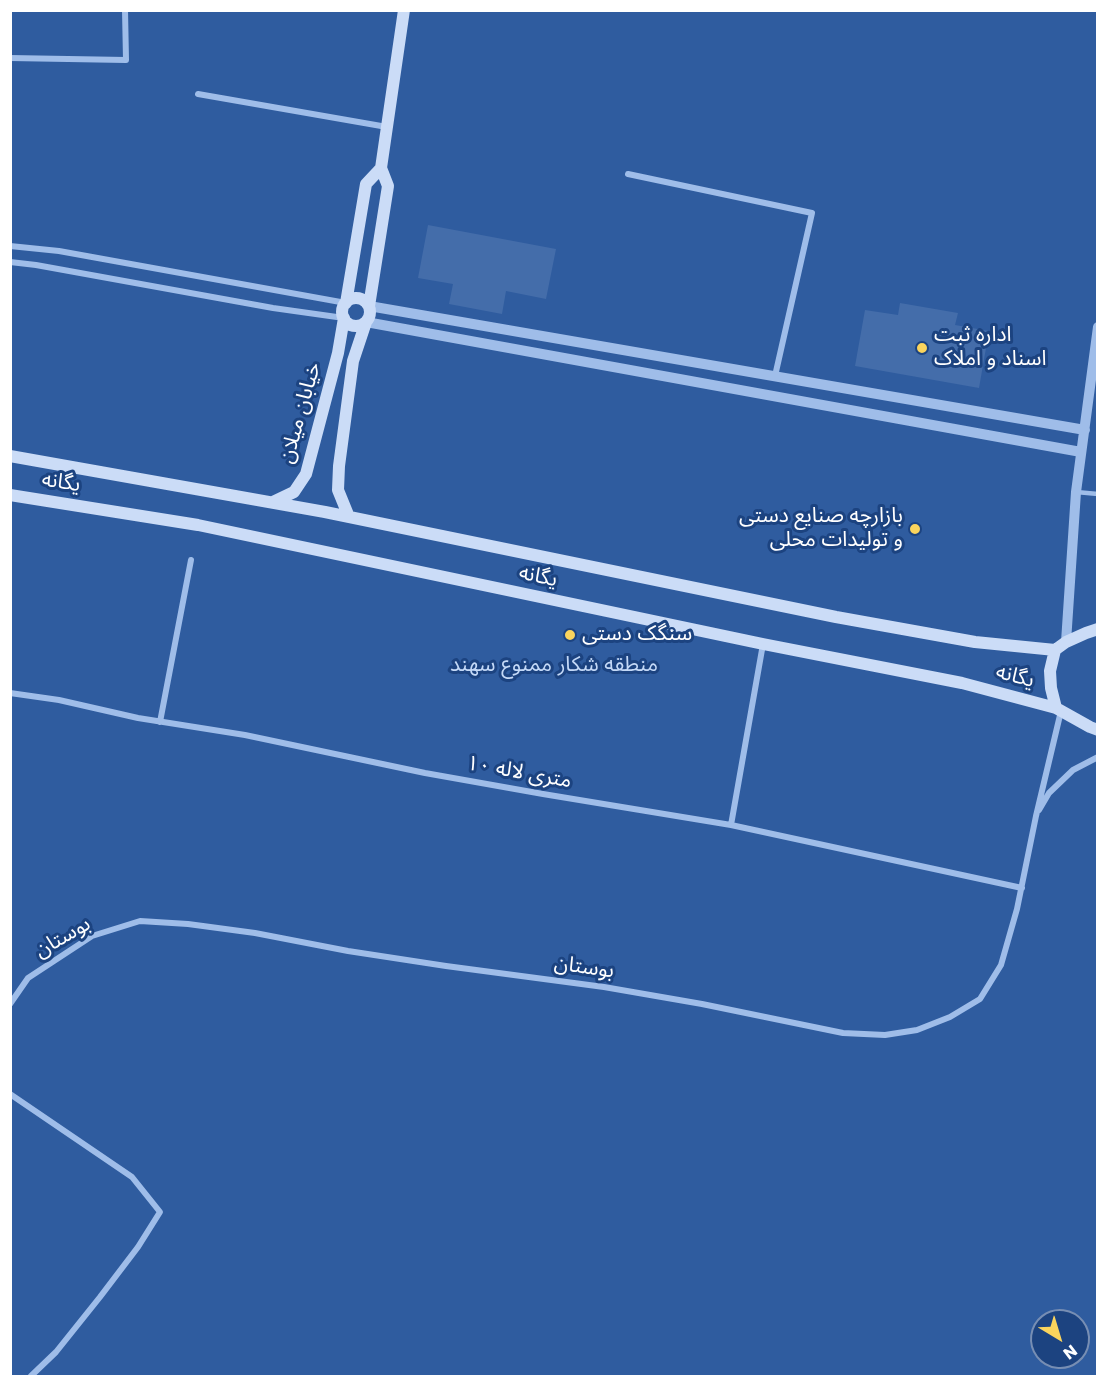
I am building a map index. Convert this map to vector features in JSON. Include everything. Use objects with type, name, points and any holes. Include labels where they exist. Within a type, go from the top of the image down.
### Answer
[{"type":"main road","points":[[381,168],[366,184],[346,303],[343,309],[346,322],[355,326],[366,322],[370,315],[369,306],[388,186],[381,168],[404,10]]},
{"type":"main road","points":[[346,303],[351,299],[360,298],[369,306]]},
{"type":"main road","name":"خیابان میلان","points":[[272,502],[294,492],[306,474],[338,353],[344,318]]},
{"type":"main road","name":"خیابان میلان","points":[[349,517],[338,490],[339,466],[353,361],[366,322]]},
{"type":"main road","name":"یگانه","points":[[10,456],[349,517],[836,617],[975,642],[1055,650]]},
{"type":"main road","name":"یگانه","points":[[10,495],[198,525],[763,644],[962,683],[1059,710],[1098,730]]},
{"type":"main road","points":[[1059,710],[1051,688],[1050,671],[1055,650],[1066,642],[1098,629]]},
{"type":"street","points":[[10,58],[126,60],[125,10]]},
{"type":"street","points":[[198,94],[387,127]]},
{"type":"street","points":[[628,174],[812,213],[775,376]]},
{"type":"street","points":[[10,246],[59,251],[346,303]]},
{"type":"street","points":[[10,262],[273,308],[344,318]]},
{"type":"street","points":[[369,306],[1085,429]]},
{"type":"street","points":[[366,322],[1081,452]]},
{"type":"street","points":[[1066,642],[1076,492],[1098,327]]},
{"type":"street","points":[[160,722],[191,560]]},
{"type":"street","points":[[731,825],[763,644]]},
{"type":"street","name":"۱۰ متری لاله","points":[[10,693],[59,700],[160,722],[245,735],[425,773],[731,825],[1022,888]]},
{"type":"street","name":"بوستان","points":[[10,1004],[28,978],[92,936],[141,921],[188,924],[255,933],[359,952],[615,989],[713,1006],[843,1033],[885,1035],[917,1030],[950,1017],[980,999],[1001,965],[1022,888],[1059,710]]},
{"type":"street","points":[[1036,816],[1049,793],[1073,770],[1098,757]]},
{"type":"street","points":[[10,1094],[132,1177],[160,1212],[138,1247],[100,1298],[56,1352],[31,1377]]},
{"type":"lane","points":[[1076,492],[1098,494]]},
{"type":"green space","name":"منطقه شکار ممنوع سهند","points":[[10,11],[1097,11],[1097,1376],[11,1376]]},
{"type":"building","points":[[428,225],[556,249],[546,299],[506,291],[502,314],[449,304],[453,284],[418,278]]},
{"type":"building","name":"اداره ثبت اسناد و املاک","points":[[900,303],[958,313],[955,325],[989,331],[979,388],[855,366],[865,310],[898,315]]},
{"type":"place","name":"اداره ثبت اسناد و املاک","points":[[922,348]]},
{"type":"place","name":"بازارچه صنایع دستی و تولیدات محلی","points":[[915,529]]},
{"type":"place","name":"سنگک دستی","points":[[570,635]]}]
